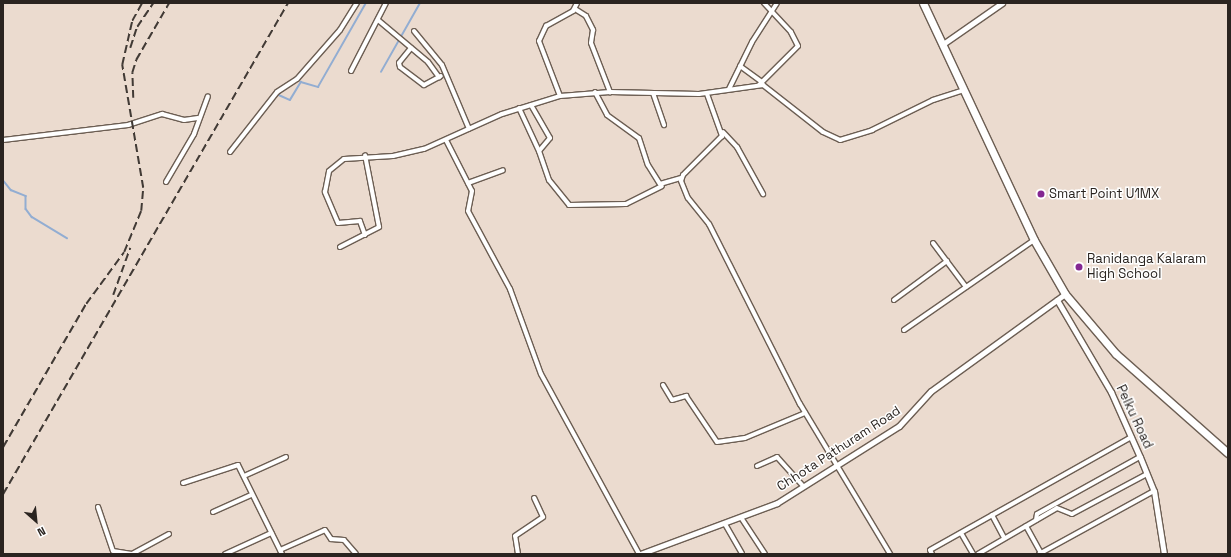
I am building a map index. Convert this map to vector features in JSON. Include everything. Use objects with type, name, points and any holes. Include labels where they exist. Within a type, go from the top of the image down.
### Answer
[{"type":"highway","points":[[923,3],[1034,240],[1065,294],[1116,354],[1228,453]]},
{"type":"street","points":[[230,152],[277,92],[297,79],[335,35],[357,3]]},
{"type":"street","points":[[351,71],[386,3]]},
{"type":"street","points":[[560,96],[539,41],[546,26],[575,9],[577,3]]},
{"type":"street","points":[[365,235],[360,221],[339,225],[324,187],[327,175],[338,162],[365,155],[408,154],[446,140],[519,108],[560,96],[595,92],[707,94],[760,83],[798,49],[791,32],[764,3]]},
{"type":"street","points":[[729,89],[740,66],[777,3]]},
{"type":"street","points":[[943,44],[1002,3]]},
{"type":"street","points":[[575,9],[586,16],[593,30],[591,43],[610,92]]},
{"type":"street","points":[[378,20],[412,48],[439,77]]},
{"type":"street","points":[[414,31],[431,50],[444,74],[469,129]]},
{"type":"street","points":[[412,48],[399,63],[400,67],[422,85],[444,74]]},
{"type":"street","points":[[740,66],[823,132],[840,140],[872,130],[933,100],[964,90]]},
{"type":"street","points":[[595,92],[607,115],[639,138],[648,165],[662,186]]},
{"type":"street","points":[[652,93],[664,125]]},
{"type":"street","points":[[707,94],[723,132],[737,146],[763,194]]},
{"type":"street","points":[[166,182],[194,134],[198,118],[208,96]]},
{"type":"street","points":[[531,105],[550,138],[539,151]]},
{"type":"street","points":[[519,108],[539,151],[551,185],[571,206],[626,204],[681,178],[720,140],[723,132]]},
{"type":"street","points":[[3,140],[128,125],[162,114],[184,120],[198,118]]},
{"type":"street","points":[[446,140],[468,183],[472,195],[468,211],[510,289],[536,362],[640,554]]},
{"type":"street","points":[[340,247],[379,227],[365,155]]},
{"type":"street","points":[[468,183],[504,170]]},
{"type":"street","points":[[681,178],[688,198],[709,224],[805,413],[890,554]]},
{"type":"street","points":[[904,330],[1034,240]]},
{"type":"street","points":[[933,243],[966,287]]},
{"type":"street","points":[[894,300],[946,261]]},
{"type":"street","name":"Chhota Pathuram Road","points":[[640,554],[654,551],[767,509],[899,426],[931,391],[1065,294]]},
{"type":"street","name":"Pelku Road","points":[[1057,300],[1111,392],[1140,457],[1154,491],[1164,554]]},
{"type":"street","points":[[663,385],[672,400],[688,398],[717,442],[745,438],[805,413]]},
{"type":"street","points":[[932,554],[930,550],[1131,437]]},
{"type":"street","points":[[244,476],[286,457]]},
{"type":"street","points":[[757,466],[777,457],[803,486]]},
{"type":"street","points":[[1036,520],[1037,514],[1140,457]]},
{"type":"street","points":[[183,483],[235,464],[244,476],[251,494],[281,552],[325,530],[331,539],[344,540],[356,554]]},
{"type":"street","points":[[978,554],[1060,507],[1072,514],[1146,474]]},
{"type":"street","points":[[1026,526],[1040,554],[1154,491]]},
{"type":"street","points":[[214,512],[251,494]]},
{"type":"street","points":[[518,554],[515,536],[543,517],[534,498]]},
{"type":"street","points":[[98,507],[115,554],[132,554],[169,534]]},
{"type":"street","points":[[992,516],[1004,538]]},
{"type":"street","points":[[742,519],[765,554]]},
{"type":"street","points":[[725,524],[742,554]]},
{"type":"street","points":[[224,554],[271,533]]},
{"type":"street","points":[[961,533],[972,554]]},
{"type":"waterway","points":[[279,95],[290,100],[301,82],[318,87],[366,3]]},
{"type":"waterway","points":[[381,72],[420,3]]},
{"type":"waterway","points":[[3,180],[11,190],[26,196],[26,209],[32,217],[67,238]]},
{"type":"railway","points":[[3,447],[86,304],[124,252],[141,211],[143,188],[122,65],[132,21],[142,3]]},
{"type":"railway","points":[[130,48],[137,27],[153,3]]},
{"type":"railway","points":[[133,98],[132,73],[136,60],[169,3]]},
{"type":"railway","points":[[3,494],[288,3]]},
{"type":"railway","points":[[113,295],[130,248]]},
{"type":"place","name":"Smart Point U1MX","points":[[1041,194]]},
{"type":"place","name":"Ranidanga Kalaram High School","points":[[1079,267]]}]
